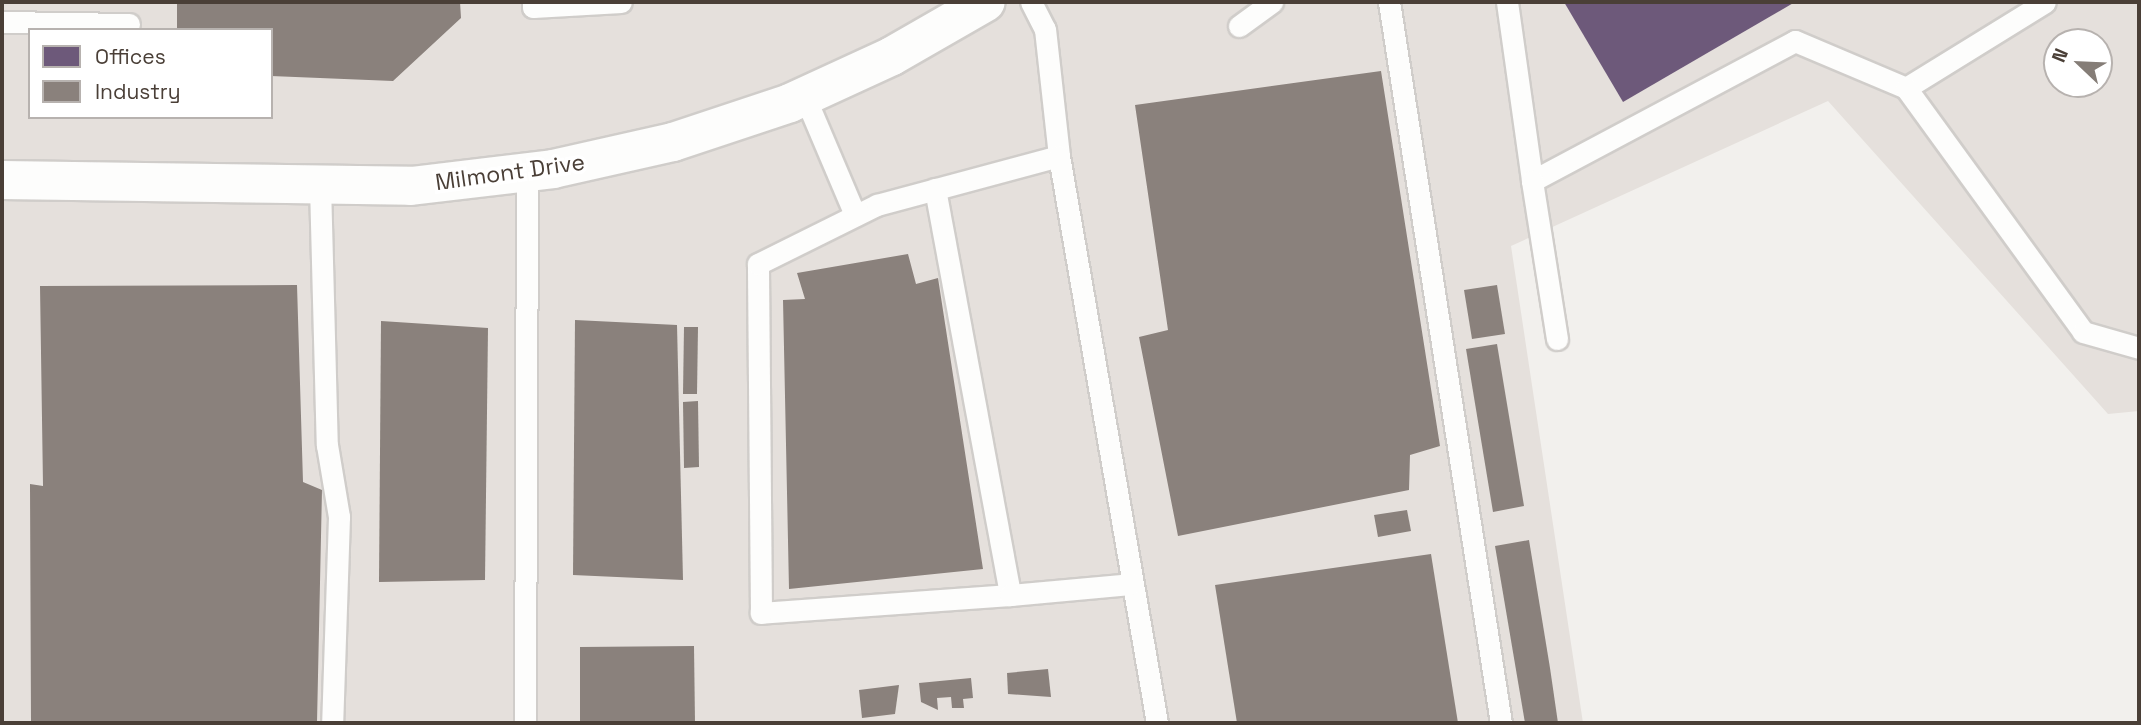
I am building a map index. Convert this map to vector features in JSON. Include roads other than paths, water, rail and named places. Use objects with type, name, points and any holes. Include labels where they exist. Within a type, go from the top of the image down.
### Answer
[{"type":"street","name":"Milmont Drive","points":[[2,180],[411,186],[527,172],[673,142],[805,97],[963,7]]},
{"type":"lane","points":[[533,2],[533,7],[621,2]]},
{"type":"lane","points":[[1031,2],[1045,29],[1059,156],[1130,583],[1157,723]]},
{"type":"lane","points":[[1238,26],[1272,2]]},
{"type":"lane","points":[[1389,2],[1501,723]]},
{"type":"lane","points":[[1507,2],[1557,340]]},
{"type":"lane","points":[[1906,88],[2045,2]]},
{"type":"lane","points":[[2,22],[129,24]]},
{"type":"lane","points":[[1532,181],[1795,41],[1906,88],[2083,332],[2139,348]]},
{"type":"lane","points":[[805,97],[855,215]]},
{"type":"lane","points":[[1059,156],[855,215],[758,264],[761,613],[1010,595],[1130,583]]},
{"type":"lane","points":[[524,723],[527,172]]},
{"type":"lane","points":[[320,184],[327,445],[339,517],[332,723]]},
{"type":"lane","points":[[935,190],[1010,595]]}]
